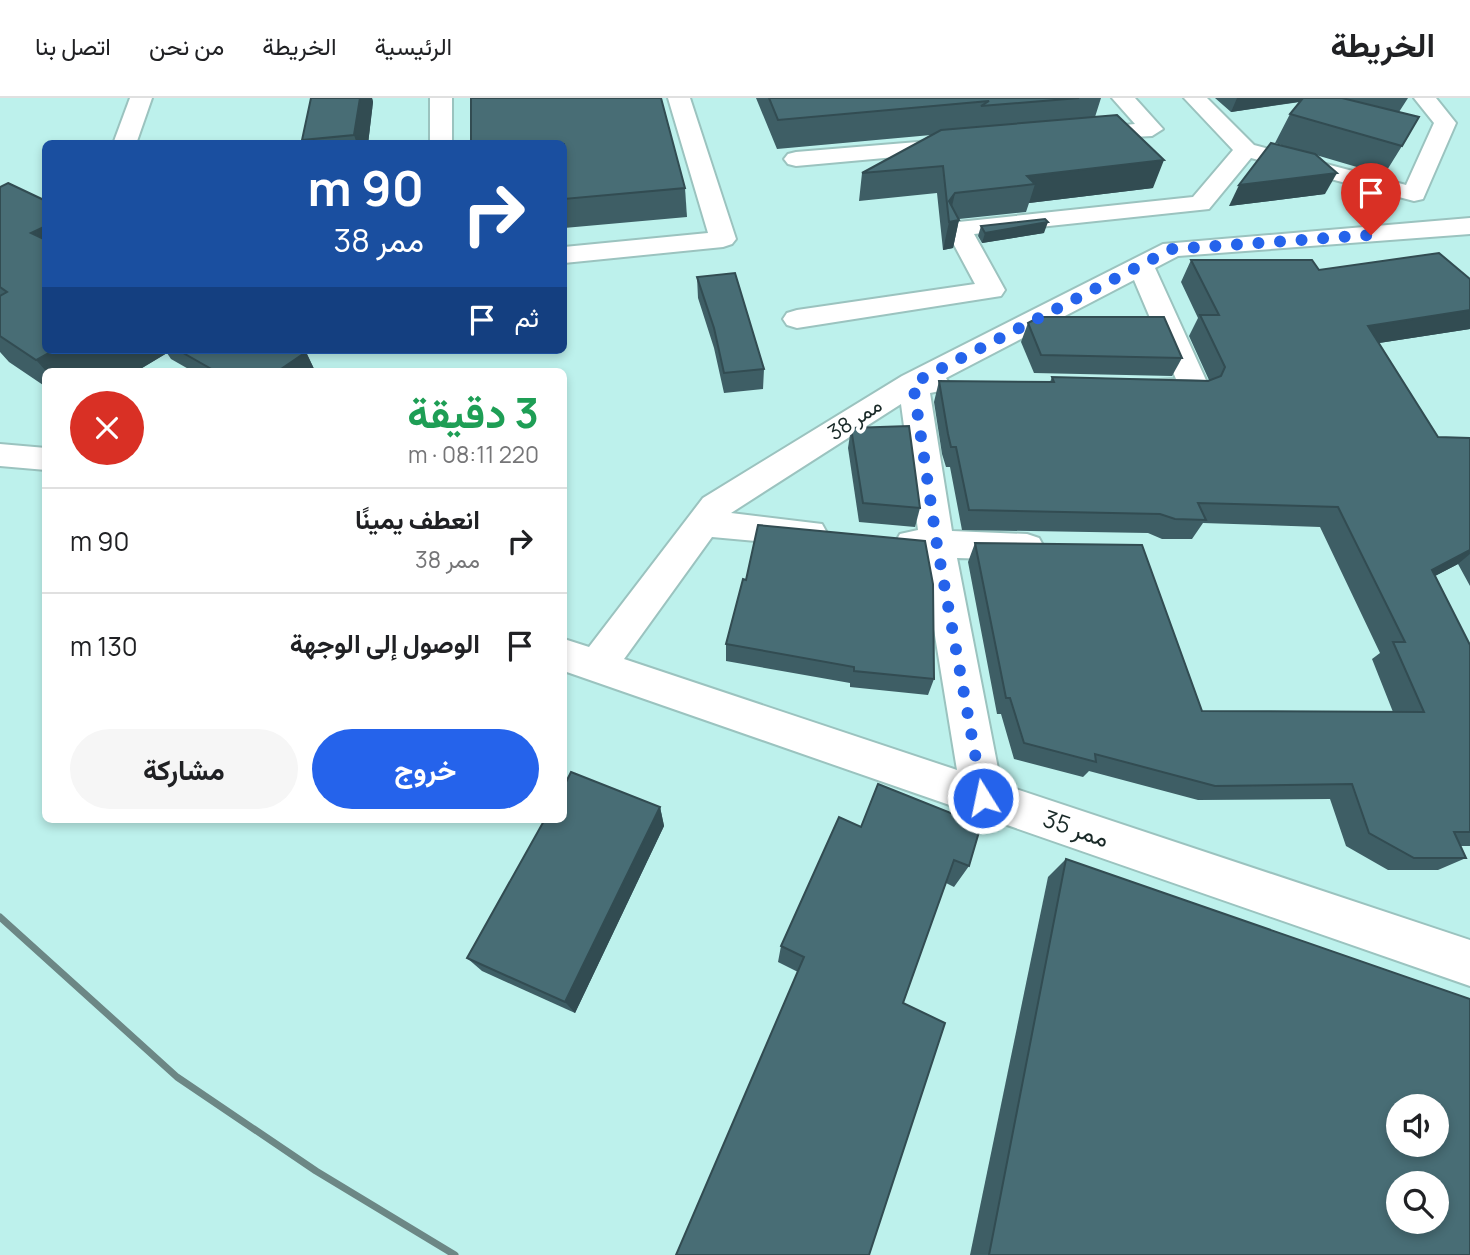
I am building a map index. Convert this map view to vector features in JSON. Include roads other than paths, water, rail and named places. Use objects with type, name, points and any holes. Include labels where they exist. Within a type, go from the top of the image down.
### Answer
[{"type":"street","points":[[125,140],[141,98]]},
{"type":"street","points":[[441,98],[441,140]]},
{"type":"street","points":[[567,255],[723,239],[679,98]]},
{"type":"street","points":[[1056,137],[1152,129],[1123,98]]},
{"type":"street","points":[[1195,98],[1266,148],[1414,194],[1445,123],[1425,98]]},
{"type":"street","points":[[1409,138],[1435,145]]},
{"type":"street","points":[[796,159],[974,144]]},
{"type":"street","points":[[796,319],[991,290],[958,228],[1200,204],[1266,148]]},
{"type":"street","name":"ممر 38","points":[[580,661],[715,507],[913,383],[1172,249],[1470,226]]},
{"type":"street","points":[[1128,387],[1195,389],[1141,266]]},
{"type":"street","points":[[967,384],[913,383],[937,545],[983,798]]},
{"type":"street","points":[[0,455],[42,459]]},
{"type":"street","points":[[701,523],[840,536]]},
{"type":"street","points":[[882,540],[937,545],[1056,547]]},
{"type":"street","name":"ممر 35","points":[[580,661],[1470,963]]},
{"type":"railway","points":[[0,917],[177,1077],[316,1171],[455,1255]]}]
